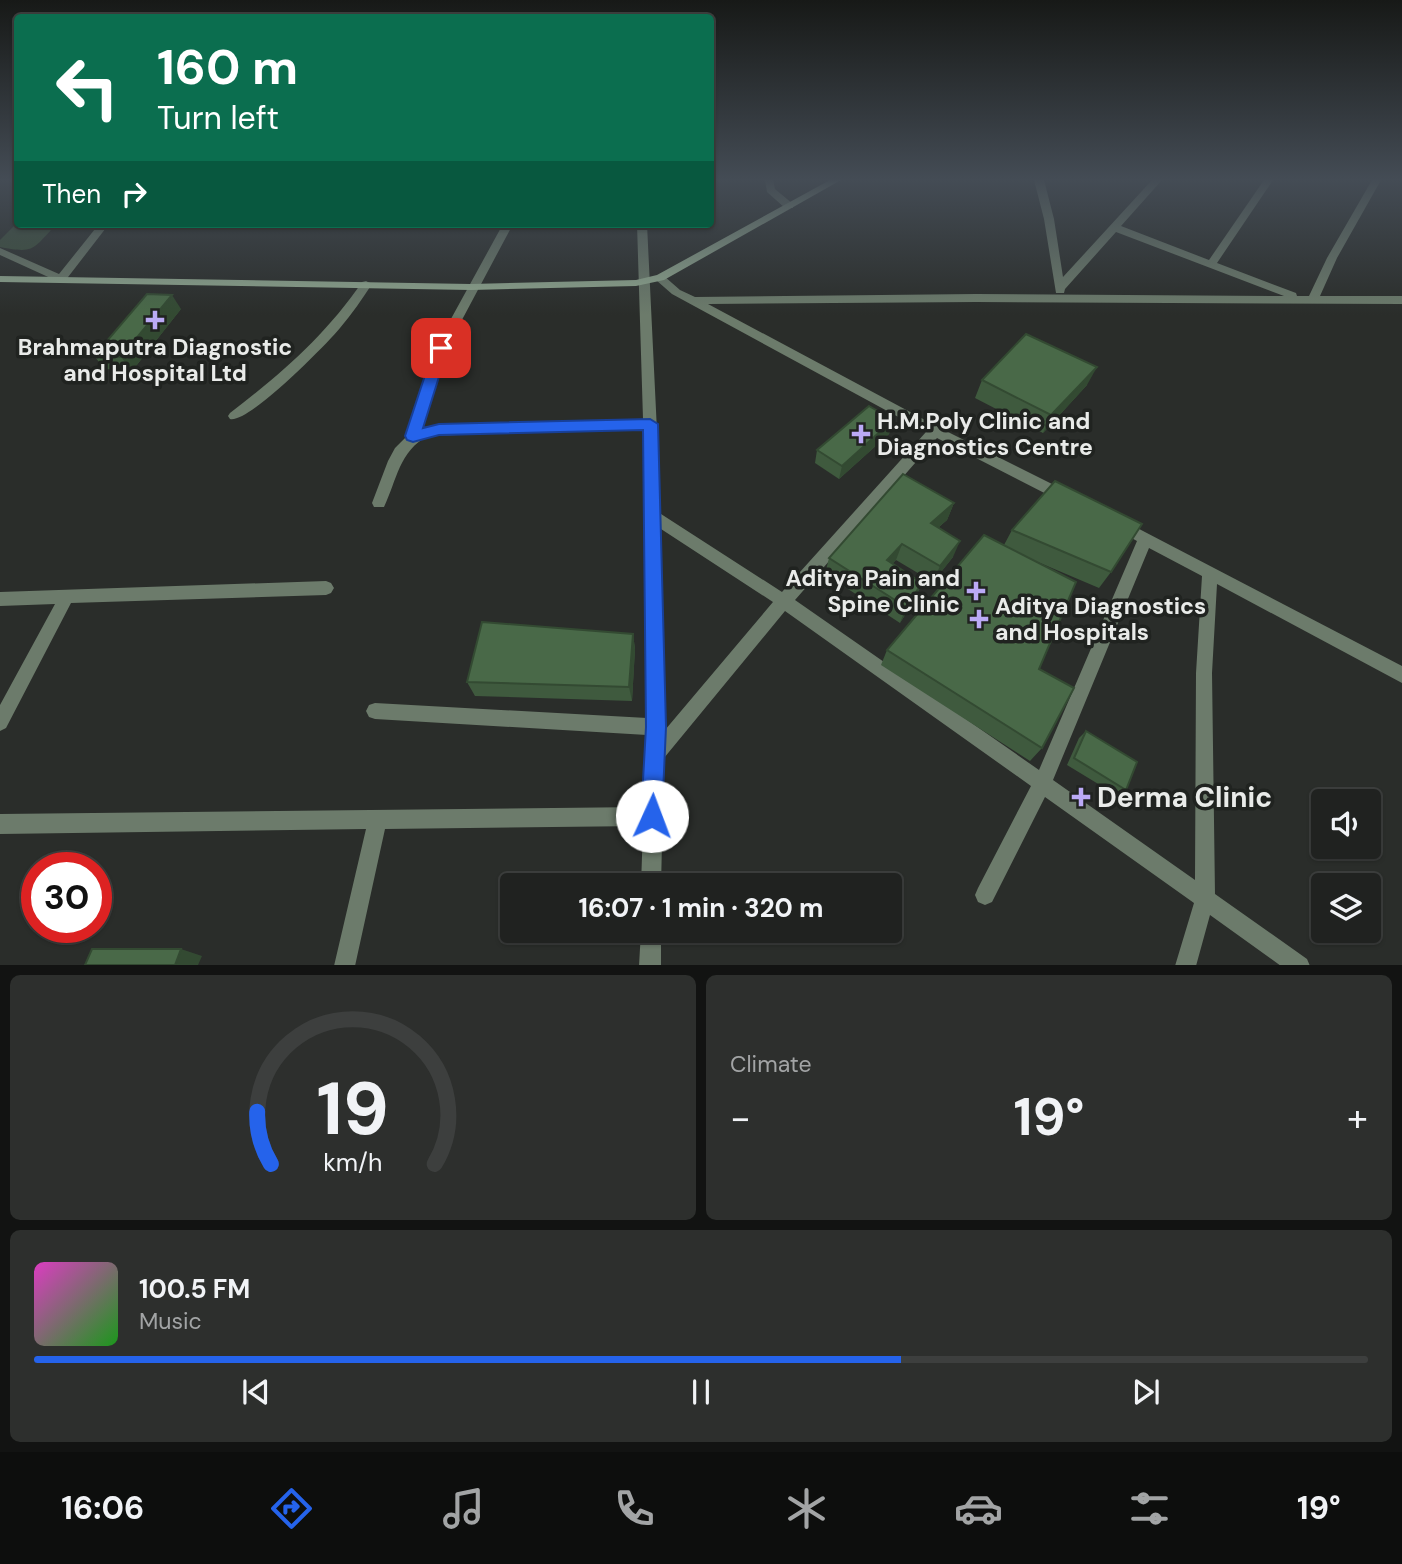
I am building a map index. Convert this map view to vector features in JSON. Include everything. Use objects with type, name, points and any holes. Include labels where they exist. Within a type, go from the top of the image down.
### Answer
[{"type":"main road","points":[[0,279],[476,287],[653,280],[754,225]]},
{"type":"street","points":[[1050,225],[1060,294]]},
{"type":"street","points":[[1060,294],[1116,225]]},
{"type":"street","points":[[1211,264],[1238,225]]},
{"type":"street","points":[[1307,300],[1351,225]]},
{"type":"street","points":[[0,251],[61,279],[101,228]]},
{"type":"street","points":[[379,503],[398,453],[413,436],[441,348],[506,228]]},
{"type":"street","points":[[643,228],[653,280],[650,424],[654,517],[656,727],[651,873]]},
{"type":"street","points":[[1113,228],[1307,300]]},
{"type":"street","points":[[653,280],[935,431],[1080,505]]},
{"type":"street","points":[[235,416],[313,353],[334,331],[366,284]]},
{"type":"street","points":[[694,301],[976,298],[1060,294],[1402,300]]},
{"type":"street","points":[[413,436],[439,429],[650,424]]},
{"type":"street","points":[[654,756],[785,601],[935,431]]},
{"type":"street","points":[[1102,516],[1402,675]]},
{"type":"street","points":[[654,517],[785,601],[1300,965]]},
{"type":"street","points":[[985,895],[1042,783],[1146,538]]},
{"type":"street","points":[[1185,965],[1205,899],[1204,674],[1210,572]]},
{"type":"street","points":[[0,598],[326,587]]},
{"type":"street","points":[[0,722],[67,596]]},
{"type":"street","points":[[375,711],[656,727]]},
{"type":"street","points":[[0,824],[652,816]]},
{"type":"street","points":[[344,965],[378,820]]},
{"type":"street","points":[[650,965],[651,943]]},
{"type":"green space","points":[[14,226],[53,228],[33,248],[21,250],[0,247],[0,240]]},
{"type":"building","points":[[147,294],[172,295],[121,357],[94,356]]},
{"type":"building","points":[[1026,334],[1097,367],[1051,415],[982,380]]},
{"type":"building","points":[[869,406],[893,420],[842,466],[817,450]]},
{"type":"building","points":[[903,474],[954,503],[931,523],[960,541],[940,566],[902,544],[887,560],[922,583],[906,607],[829,558]]},
{"type":"building","points":[[1055,481],[1142,524],[1111,572],[1012,530]]},
{"type":"building","points":[[984,535],[1076,582],[1039,669],[1074,688],[1042,748],[887,650]]},
{"type":"building","points":[[482,622],[633,634],[629,687],[467,682]]},
{"type":"building","points":[[1086,731],[1137,762],[1126,790],[1074,758]]},
{"type":"building","points":[[92,949],[181,949],[175,965],[85,965]]},
{"type":"place","name":"Brahmaputra Diagnostic and Hospital Ltd","points":[[155,320]]},
{"type":"place","name":"H.M.Poly Clinic and Diagnostics Centre","points":[[861,434]]},
{"type":"place","name":"Aditya Pain and Spine Clinic","points":[[976,591]]},
{"type":"place","name":"Aditya Diagnostics and Hospitals","points":[[979,619]]},
{"type":"place","name":"Derma Clinic","points":[[1081,797]]},
{"type":"route","points":[[441,348],[413,436],[439,429],[650,424],[654,517],[656,727],[652,816]]}]
